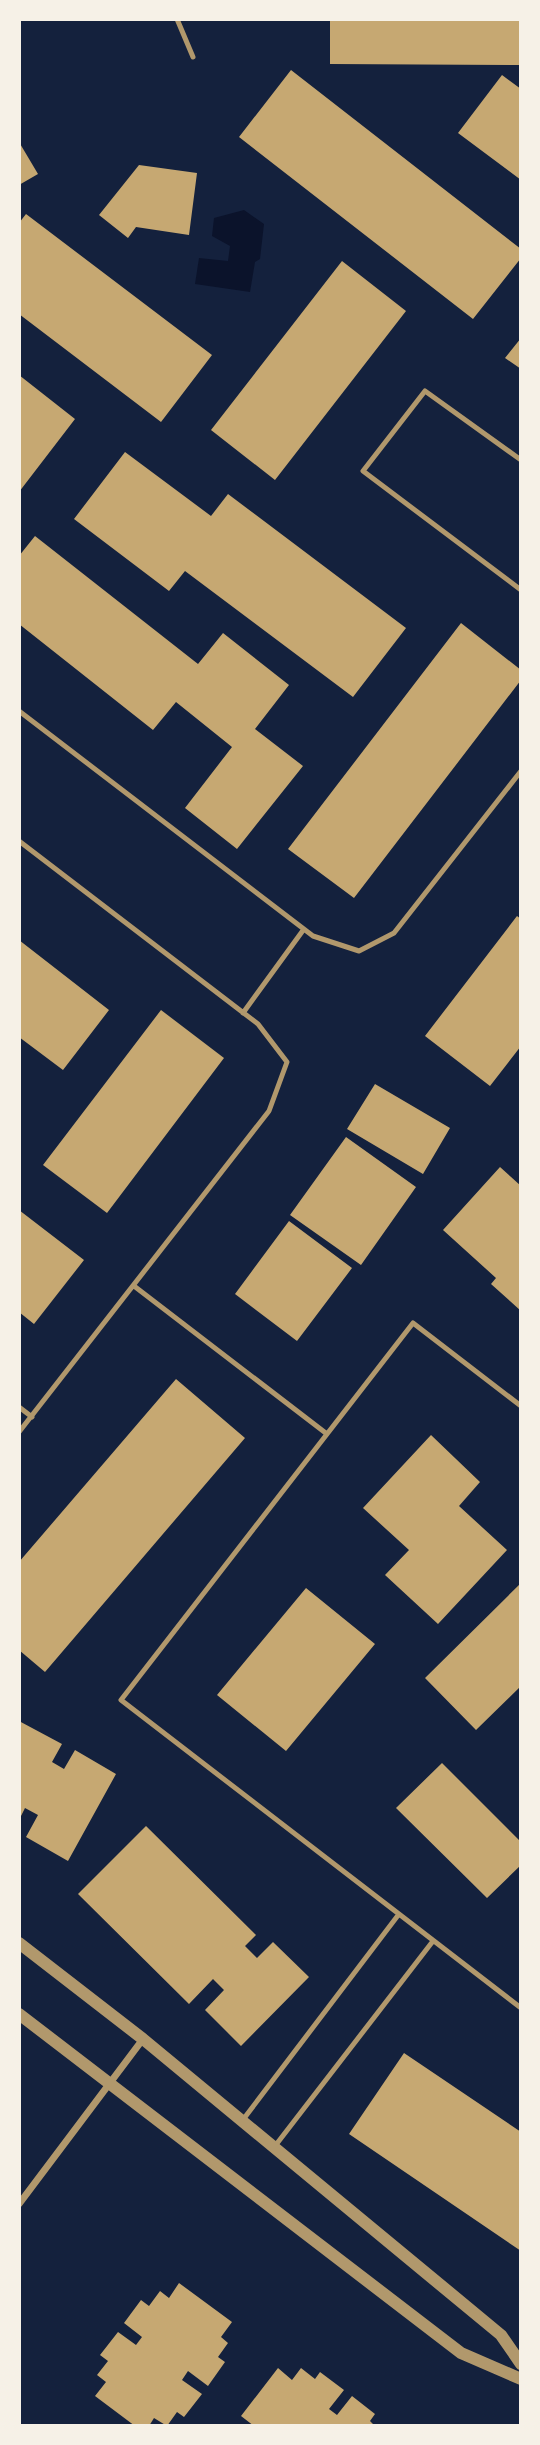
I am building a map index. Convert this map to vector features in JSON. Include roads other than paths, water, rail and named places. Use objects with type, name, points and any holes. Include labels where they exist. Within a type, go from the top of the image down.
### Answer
[{"type":"street","points":[[19,1943],[143,2039],[501,2335],[521,2364]]},
{"type":"street","points":[[19,2014],[461,2353],[521,2379]]},
{"type":"street","points":[[19,2204],[143,2039]]},
{"type":"lane","points":[[177,19],[193,57]]},
{"type":"lane","points":[[521,460],[425,391],[363,471],[521,590]]},
{"type":"lane","points":[[19,711],[313,936],[359,951],[394,933],[521,771]]},
{"type":"lane","points":[[19,841],[258,1024],[287,1062],[270,1111],[19,1432]]},
{"type":"lane","points":[[243,1013],[304,929]]},
{"type":"lane","points":[[135,1286],[327,1434]]},
{"type":"lane","points":[[521,1406],[413,1322],[121,1700],[521,2008]]},
{"type":"lane","points":[[19,1407],[32,1416]]},
{"type":"lane","points":[[241,2122],[399,1914]]},
{"type":"lane","points":[[274,2149],[433,1941]]},
{"type":"water","points":[[244,210],[264,224],[260,259],[255,262],[250,292],[195,284],[199,258],[228,261],[230,246],[212,236],[214,218]]}]
